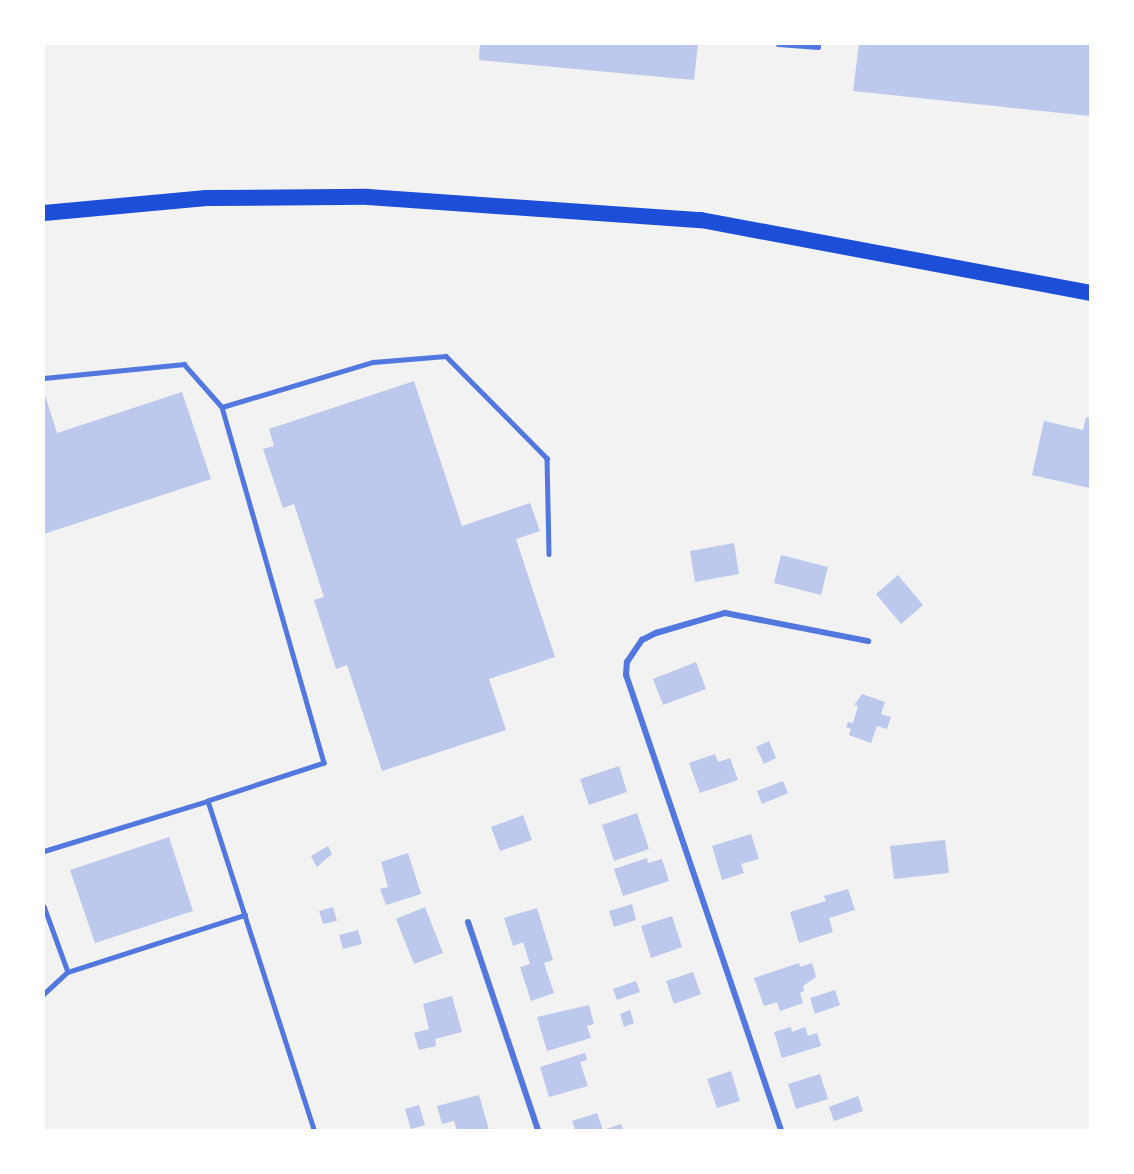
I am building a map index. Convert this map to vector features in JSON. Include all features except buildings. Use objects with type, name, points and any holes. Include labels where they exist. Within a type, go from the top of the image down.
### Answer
[{"type":"highway","points":[[44,213],[206,198],[368,197],[689,219],[1090,293]]},
{"type":"street","points":[[781,1131],[626,675],[627,662],[642,640],[725,613],[868,642]]},
{"type":"street","points":[[468,922],[538,1131]]},
{"type":"lane","points":[[778,44],[818,47],[818,44]]},
{"type":"lane","points":[[222,407],[373,362],[446,356],[547,458],[549,554]]},
{"type":"lane","points":[[44,378],[184,364],[222,407],[324,763],[44,851]]},
{"type":"lane","points":[[208,801],[314,1131]]},
{"type":"lane","points":[[44,906],[68,972]]},
{"type":"lane","points":[[44,994],[68,972],[245,915]]}]
